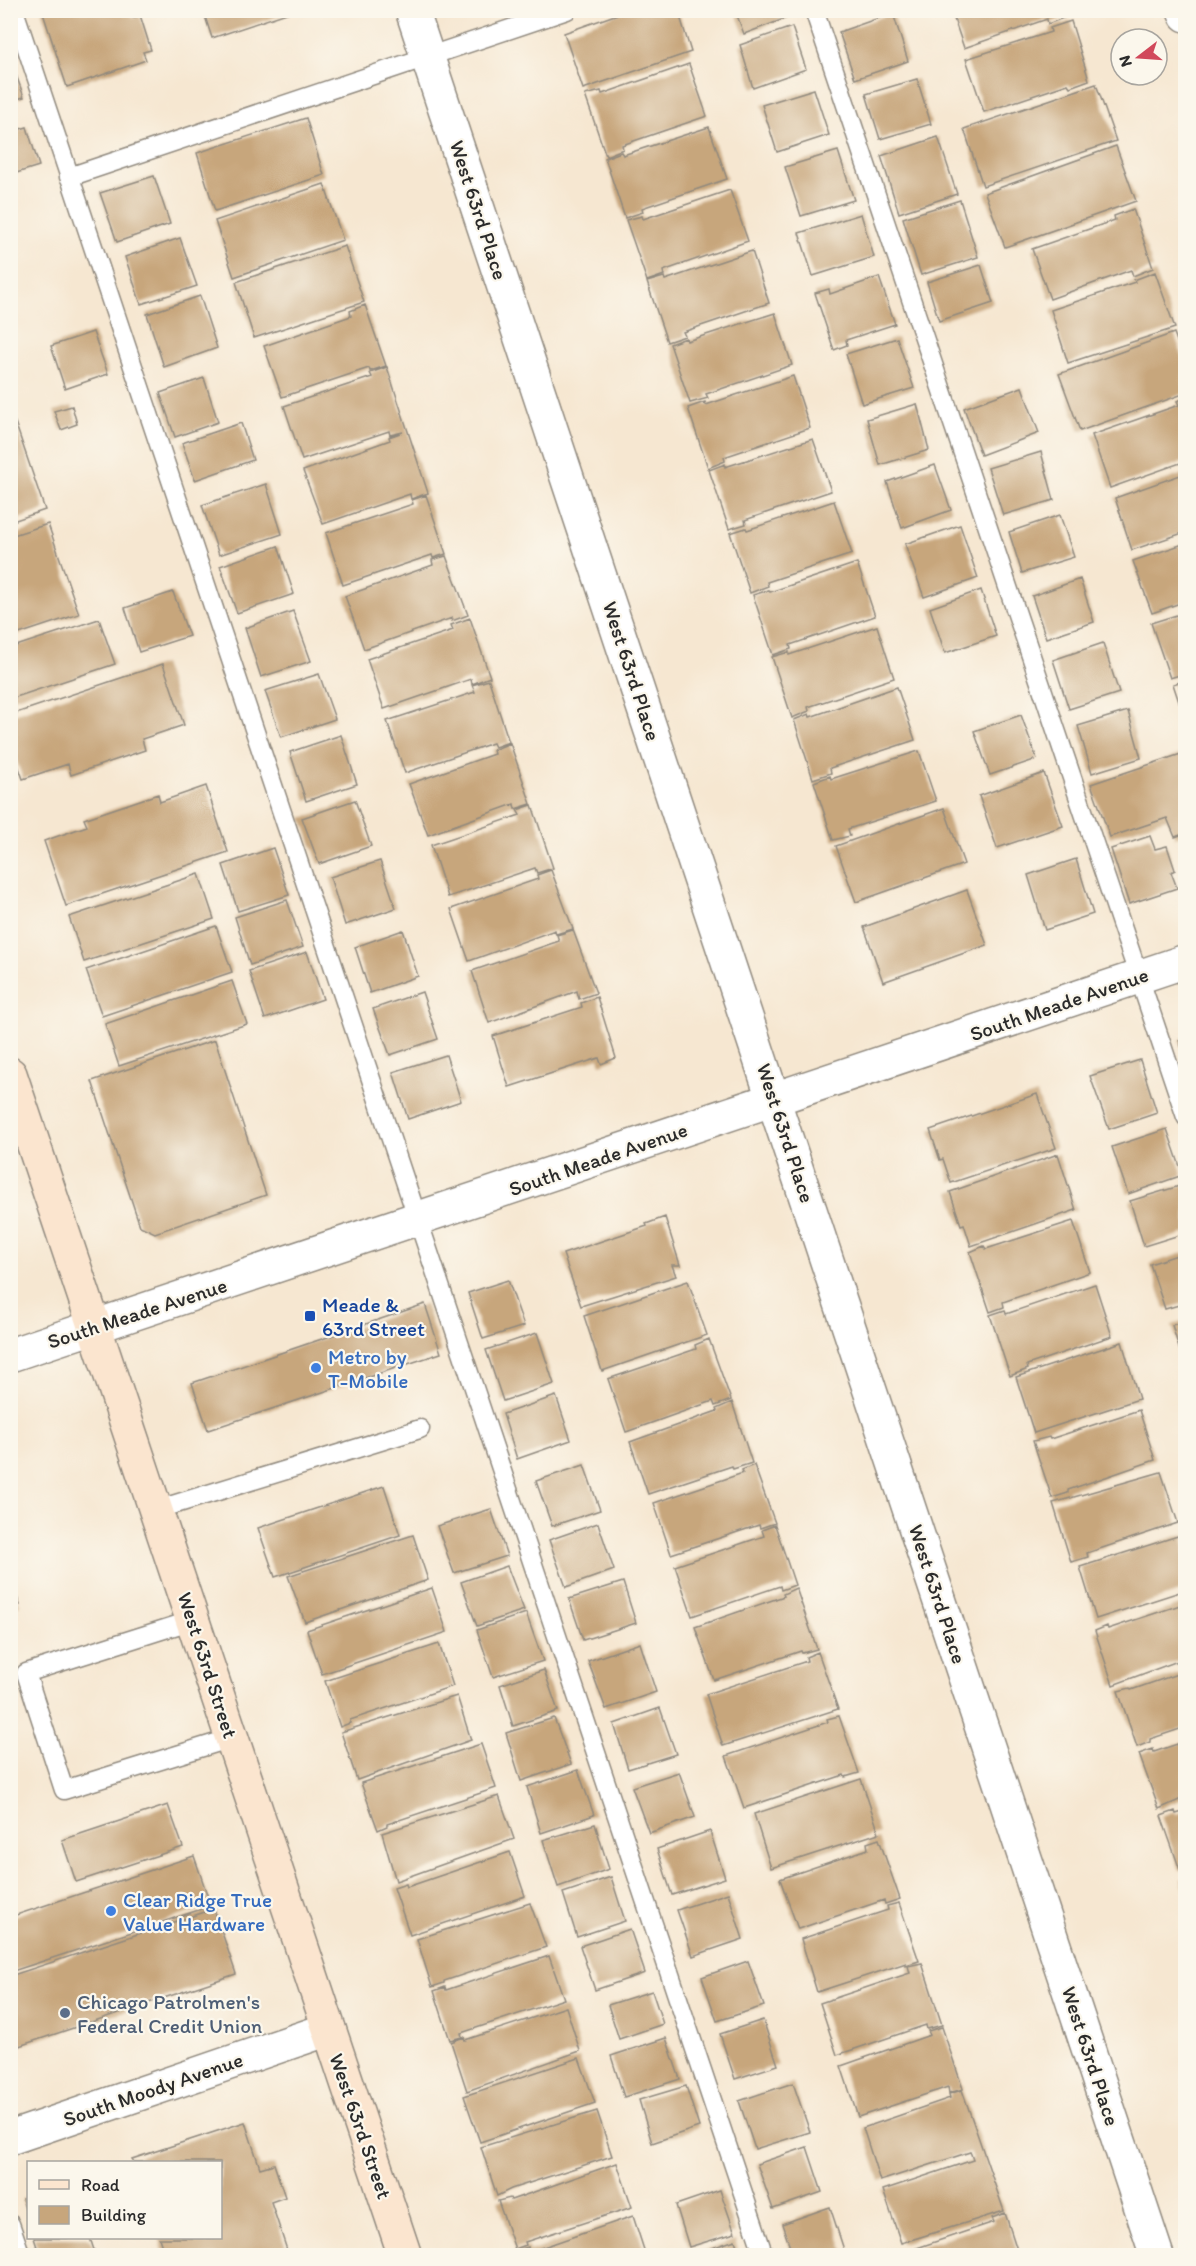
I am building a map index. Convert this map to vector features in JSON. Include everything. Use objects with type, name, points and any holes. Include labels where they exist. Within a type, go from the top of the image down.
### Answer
[{"type":"main road","name":"West 63rd Street","points":[[10,1074],[405,2256]]},
{"type":"street","name":"West 63rd Place","points":[[412,10],[1157,2256]]},
{"type":"street","points":[[1184,10],[1185,15]]},
{"type":"street","name":"South Meade Avenue","points":[[10,1356],[1185,961]]},
{"type":"street","name":"South Moody Avenue","points":[[10,2138],[329,2029]]},
{"type":"lane","points":[[14,10],[764,2256]]},
{"type":"lane","points":[[69,177],[567,10]]},
{"type":"lane","points":[[814,10],[1185,1116]]},
{"type":"lane","points":[[156,1509],[420,1429]]},
{"type":"lane","points":[[193,1620],[26,1673],[64,1790],[232,1738]]},
{"type":"lane","points":[[10,2224],[21,2256]]},
{"type":"building","points":[[42,10],[130,10],[133,18],[140,15],[151,50],[143,52],[146,60],[67,87]]},
{"type":"building","points":[[203,10],[293,10],[293,11],[212,38]]},
{"type":"building","points":[[629,10],[678,10],[691,52],[583,89],[564,33]]},
{"type":"building","points":[[735,10],[790,10],[792,16],[744,34]]},
{"type":"building","points":[[951,10],[1066,10],[1068,16],[1048,24],[1047,19],[964,48]]},
{"type":"building","points":[[893,13],[908,61],[855,79],[839,32]]},
{"type":"building","points":[[1071,21],[1089,80],[1070,87],[1068,84],[984,112],[966,59],[1051,32],[1050,28]]},
{"type":"building","points":[[792,27],[806,69],[753,88],[740,45]]},
{"type":"building","points":[[10,58],[24,97],[10,101]]},
{"type":"building","points":[[689,64],[707,116],[622,145],[623,149],[606,156],[585,95],[601,91],[602,94]]},
{"type":"building","points":[[917,79],[931,124],[880,139],[866,94]]},
{"type":"building","points":[[1096,84],[1116,141],[983,186],[964,129]]},
{"type":"building","points":[[814,89],[829,135],[777,152],[762,105]]},
{"type":"building","points":[[306,118],[324,175],[215,211],[197,153]]},
{"type":"building","points":[[27,127],[39,166],[10,175],[10,132]]},
{"type":"building","points":[[709,127],[727,179],[642,208],[643,212],[625,218],[605,158],[621,152],[623,155]]},
{"type":"building","points":[[938,137],[957,194],[899,213],[881,156]]},
{"type":"building","points":[[1116,146],[1136,201],[1005,247],[985,193]]},
{"type":"building","points":[[838,151],[854,200],[801,216],[785,167]]},
{"type":"building","points":[[154,176],[170,224],[117,242],[100,193]]},
{"type":"building","points":[[324,184],[343,240],[234,277],[215,221]]},
{"type":"building","points":[[730,190],[748,241],[663,271],[664,275],[647,281],[626,220],[642,216],[643,219]]},
{"type":"building","points":[[960,200],[978,257],[921,275],[903,218]]},
{"type":"building","points":[[1133,209],[1153,268],[1133,276],[1131,270],[1050,299],[1032,249],[1115,220],[1114,216]]},
{"type":"building","points":[[861,214],[874,257],[813,276],[799,233]]},
{"type":"building","points":[[180,238],[197,286],[141,304],[125,257]]},
{"type":"building","points":[[345,246],[364,302],[254,338],[236,282]]},
{"type":"building","points":[[752,251],[769,303],[683,332],[685,336],[667,342],[647,282],[664,277],[665,280]]},
{"type":"building","points":[[981,265],[993,303],[939,321],[927,282]]},
{"type":"building","points":[[1155,272],[1175,328],[1068,363],[1051,310],[1135,282],[1134,280]]},
{"type":"building","points":[[879,277],[895,324],[846,340],[847,345],[834,350],[815,293],[829,289],[830,294]]},
{"type":"building","points":[[200,296],[217,348],[164,367],[147,314]]},
{"type":"building","points":[[365,305],[386,366],[370,371],[369,368],[282,397],[264,346],[351,316],[350,311]]},
{"type":"building","points":[[775,313],[792,365],[706,394],[708,398],[690,403],[670,344],[686,338],[687,341]]},
{"type":"building","points":[[93,332],[108,374],[65,389],[51,346]]},
{"type":"building","points":[[1174,333],[1186,365],[1186,393],[1080,431],[1059,374]]},
{"type":"building","points":[[897,338],[914,388],[862,404],[846,354]]},
{"type":"building","points":[[387,367],[428,493],[411,499],[410,494],[323,524],[303,471],[390,440],[389,437],[403,432],[390,435],[389,431],[302,460],[284,406],[372,377],[370,373]]},
{"type":"building","points":[[793,376],[810,428],[724,457],[725,461],[708,468],[688,408],[705,402],[706,405]]},
{"type":"building","points":[[204,378],[218,422],[175,437],[160,393]]},
{"type":"building","points":[[1022,387],[1039,433],[981,455],[964,408]]},
{"type":"building","points":[[1186,398],[1186,461],[1110,488],[1092,435],[1179,405],[1177,401]]},
{"type":"building","points":[[917,404],[929,450],[880,465],[867,419]]},
{"type":"building","points":[[72,406],[77,424],[61,430],[54,411]]},
{"type":"building","points":[[15,422],[45,510],[10,522],[10,423]]},
{"type":"building","points":[[241,423],[253,460],[195,480],[182,443]]},
{"type":"building","points":[[813,439],[831,491],[745,520],[746,524],[729,529],[709,470]]},
{"type":"building","points":[[1041,452],[1054,500],[1003,515],[988,468]]},
{"type":"building","points":[[935,465],[951,510],[902,528],[887,482]]},
{"type":"building","points":[[1186,473],[1186,532],[1132,550],[1115,498]]},
{"type":"building","points":[[266,484],[282,534],[219,555],[202,505]]},
{"type":"building","points":[[426,495],[446,554],[433,558],[432,555],[343,585],[326,533],[413,504],[412,500]]},
{"type":"building","points":[[834,501],[852,554],[767,582],[768,586],[750,593],[730,533],[746,528],[747,530]]},
{"type":"building","points":[[1060,515],[1074,557],[1022,573],[1009,532]]},
{"type":"building","points":[[48,524],[79,614],[10,637],[10,536]]},
{"type":"building","points":[[960,525],[978,578],[924,597],[905,544]]},
{"type":"building","points":[[1186,543],[1186,601],[1152,613],[1133,561]]},
{"type":"building","points":[[278,546],[294,594],[237,613],[220,566]]},
{"type":"building","points":[[446,556],[468,615],[452,621],[452,618],[364,649],[345,596],[433,565],[432,560]]},
{"type":"building","points":[[857,563],[875,616],[790,645],[791,649],[773,655],[753,595],[769,590],[770,592]]},
{"type":"building","points":[[1080,579],[1094,622],[1046,638],[1032,596]]},
{"type":"building","points":[[981,590],[996,636],[945,653],[930,608]]},
{"type":"building","points":[[173,592],[189,636],[139,652],[125,608]]},
{"type":"building","points":[[293,611],[311,661],[261,677],[245,628]]},
{"type":"building","points":[[1186,612],[1186,673],[1170,678],[1151,623]]},
{"type":"building","points":[[470,618],[490,677],[472,684],[471,679],[384,709],[367,659],[453,630],[451,625]]},
{"type":"building","points":[[99,619],[115,664],[10,699],[10,648]]},
{"type":"building","points":[[877,626],[894,678],[808,707],[809,711],[792,718],[772,657],[789,652],[789,655]]},
{"type":"building","points":[[1103,643],[1119,693],[1069,709],[1053,660]]},
{"type":"building","points":[[163,664],[184,725],[142,739],[145,750],[71,775],[68,764],[23,779],[10,743],[10,715]]},
{"type":"building","points":[[319,674],[335,719],[281,737],[265,691]]},
{"type":"building","points":[[489,680],[509,742],[495,747],[493,743],[405,773],[387,721],[475,692],[472,685]]},
{"type":"building","points":[[1186,680],[1186,720],[1185,720],[1173,684]]},
{"type":"building","points":[[897,687],[915,740],[830,768],[831,773],[813,779],[794,720],[809,714],[810,717]]},
{"type":"building","points":[[1128,711],[1141,758],[1092,773],[1078,726]]},
{"type":"building","points":[[1021,715],[1037,759],[990,775],[974,731]]},
{"type":"building","points":[[341,735],[357,784],[306,801],[290,752]]},
{"type":"building","points":[[510,743],[531,804],[515,809],[514,804],[428,835],[409,784],[494,754],[493,750]]},
{"type":"building","points":[[919,751],[936,801],[848,829],[850,836],[833,840],[814,782],[830,776],[831,779]]},
{"type":"building","points":[[1184,753],[1186,758],[1186,833],[1175,837],[1167,818],[1110,837],[1091,784]]},
{"type":"building","points":[[1044,773],[1063,826],[997,848],[979,796]]},
{"type":"building","points":[[206,786],[228,852],[66,906],[44,841],[87,826],[84,819],[158,794],[160,802]]},
{"type":"building","points":[[355,800],[371,846],[319,864],[302,818]]},
{"type":"building","points":[[532,805],[553,868],[537,873],[535,868],[448,897],[431,845],[520,815],[517,810]]},
{"type":"building","points":[[944,808],[964,864],[856,902],[836,846]]},
{"type":"building","points":[[1150,836],[1155,849],[1167,846],[1175,870],[1171,872],[1177,888],[1129,904],[1111,849]]},
{"type":"building","points":[[273,848],[289,895],[238,911],[223,865]]},
{"type":"building","points":[[1076,859],[1093,914],[1045,930],[1028,875]]},
{"type":"building","points":[[380,861],[396,908],[345,925],[330,877]]},
{"type":"building","points":[[551,870],[573,929],[556,934],[555,930],[469,961],[451,909],[538,879],[537,875]]},
{"type":"building","points":[[199,874],[214,919],[84,962],[69,917]]},
{"type":"building","points":[[967,890],[987,945],[883,982],[864,927]]},
{"type":"building","points":[[287,900],[303,947],[250,965],[235,917]]},
{"type":"building","points":[[216,926],[232,972],[102,1016],[86,970]]},
{"type":"building","points":[[403,930],[418,976],[370,993],[355,947]]},
{"type":"building","points":[[573,930],[596,993],[579,999],[577,991],[489,1023],[472,971],[559,941],[557,935]]},
{"type":"building","points":[[307,952],[323,999],[265,1019],[249,971]]},
{"type":"building","points":[[232,981],[247,1024],[119,1066],[105,1024]]},
{"type":"building","points":[[422,992],[438,1039],[390,1055],[373,1009]]},
{"type":"building","points":[[597,997],[616,1058],[601,1064],[599,1058],[509,1087],[493,1036],[582,1007],[581,1003]]},
{"type":"building","points":[[1186,1037],[1186,1057],[1185,1057],[1179,1040]]},
{"type":"building","points":[[215,1040],[266,1195],[155,1233],[140,1226],[92,1081]]},
{"type":"building","points":[[446,1055],[461,1101],[408,1119],[393,1072]]},
{"type":"building","points":[[1140,1060],[1157,1113],[1109,1129],[1090,1076]]},
{"type":"building","points":[[1037,1094],[1056,1148],[951,1183],[930,1130]]},
{"type":"building","points":[[1167,1129],[1183,1175],[1128,1194],[1112,1147]]},
{"type":"building","points":[[1058,1154],[1076,1210],[971,1246],[950,1192]]},
{"type":"building","points":[[1186,1184],[1186,1233],[1144,1246],[1130,1201]]},
{"type":"building","points":[[665,1217],[680,1265],[672,1265],[676,1276],[581,1306],[563,1254],[647,1226],[646,1224]]},
{"type":"building","points":[[1073,1221],[1090,1272],[1003,1302],[1004,1307],[990,1312],[970,1252]]},
{"type":"building","points":[[1186,1252],[1186,1303],[1165,1309],[1150,1264]]},
{"type":"building","points":[[508,1280],[524,1326],[483,1339],[468,1293]]},
{"type":"building","points":[[688,1281],[707,1335],[602,1371],[584,1316]]},
{"type":"building","points":[[1095,1284],[1112,1336],[1027,1365],[1028,1369],[1010,1376],[990,1315],[1005,1310],[1006,1314]]},
{"type":"building","name":"Metro by T-Mobile","points":[[425,1304],[441,1353],[208,1430],[192,1383]]},
{"type":"building","points":[[1186,1321],[1186,1368],[1185,1368],[1172,1325]]},
{"type":"building","points":[[537,1333],[554,1384],[503,1401],[486,1350]]},
{"type":"building","points":[[709,1339],[731,1400],[715,1406],[713,1401],[626,1432],[608,1379],[696,1349],[695,1345]]},
{"type":"building","points":[[1122,1342],[1139,1399],[1034,1433],[1016,1377]]},
{"type":"building","points":[[556,1396],[571,1440],[517,1459],[503,1414]]},
{"type":"building","points":[[732,1402],[752,1463],[733,1469],[732,1466],[648,1494],[630,1442],[717,1411],[716,1409]]},
{"type":"building","points":[[1139,1410],[1155,1460],[1068,1490],[1068,1493],[1052,1498],[1033,1441],[1049,1437],[1050,1439]]},
{"type":"building","points":[[584,1465],[600,1510],[552,1526],[536,1481]]},
{"type":"building","points":[[754,1465],[775,1523],[760,1528],[759,1525],[671,1554],[654,1503],[743,1473],[742,1470]]},
{"type":"building","points":[[1161,1472],[1178,1523],[1087,1553],[1088,1557],[1071,1562],[1053,1503]]},
{"type":"building","points":[[384,1486],[400,1535],[275,1577],[258,1528]]},
{"type":"building","points":[[491,1509],[507,1556],[454,1573],[437,1526]]},
{"type":"building","points":[[598,1523],[614,1570],[566,1587],[549,1540]]},
{"type":"building","points":[[775,1525],[795,1585],[781,1590],[780,1586],[692,1616],[675,1566],[764,1536],[762,1530]]},
{"type":"building","points":[[1184,1534],[1186,1590],[1096,1619],[1080,1567]]},
{"type":"building","points":[[413,1535],[428,1580],[305,1622],[288,1576]]},
{"type":"building","points":[[507,1566],[524,1610],[477,1626],[461,1582]]},
{"type":"building","points":[[10,1578],[20,1605],[10,1608]]},
{"type":"building","points":[[623,1582],[636,1623],[583,1640],[569,1599]]},
{"type":"building","points":[[432,1588],[447,1632],[322,1674],[307,1630]]},
{"type":"building","points":[[796,1588],[817,1649],[802,1653],[801,1651],[714,1680],[695,1627],[784,1596],[783,1594]]},
{"type":"building","points":[[1186,1603],[1186,1658],[1113,1685],[1095,1631],[1107,1626],[1108,1629]]},
{"type":"building","points":[[526,1613],[543,1661],[493,1677],[477,1630]]},
{"type":"building","points":[[640,1643],[656,1692],[606,1709],[588,1661]]},
{"type":"building","points":[[439,1644],[453,1686],[350,1720],[350,1723],[340,1727],[325,1681]]},
{"type":"building","points":[[818,1652],[838,1709],[723,1746],[706,1694],[807,1661],[806,1657]]},
{"type":"building","points":[[544,1670],[558,1711],[513,1726],[500,1685]]},
{"type":"building","points":[[1186,1671],[1186,1727],[1150,1739],[1150,1742],[1137,1747],[1118,1691],[1130,1688],[1131,1690]]},
{"type":"building","points":[[457,1696],[471,1740],[357,1780],[341,1732]]},
{"type":"building","points":[[660,1708],[676,1754],[628,1769],[614,1724]]},
{"type":"building","points":[[839,1716],[859,1773],[845,1777],[844,1775],[744,1808],[726,1756],[828,1722],[827,1719]]},
{"type":"building","points":[[554,1718],[571,1764],[521,1781],[506,1733]]},
{"type":"building","points":[[1186,1741],[1186,1797],[1159,1809],[1139,1754],[1153,1749],[1154,1752]]},
{"type":"building","points":[[481,1744],[496,1788],[387,1824],[378,1830],[361,1783]]},
{"type":"building","points":[[578,1770],[594,1815],[541,1833],[527,1787]]},
{"type":"building","points":[[679,1772],[695,1817],[649,1833],[632,1787]]},
{"type":"building","points":[[861,1779],[879,1833],[771,1868],[754,1814]]},
{"type":"building","points":[[499,1796],[514,1839],[396,1881],[382,1833]]},
{"type":"building","points":[[168,1805],[183,1847],[76,1882],[62,1840]]},
{"type":"building","points":[[1175,1811],[1176,1814],[1186,1811],[1186,1869],[1180,1870],[1161,1816]]},
{"type":"building","points":[[595,1824],[609,1869],[558,1887],[543,1840]]},
{"type":"building","points":[[710,1831],[725,1878],[672,1895],[657,1849]]},
{"type":"building","points":[[879,1839],[900,1899],[885,1904],[884,1900],[798,1929],[780,1879],[868,1849],[867,1843]]},
{"type":"building","points":[[510,1852],[525,1896],[410,1935],[394,1888],[406,1884],[407,1887]]},
{"type":"building","name":"Clear Ridge True Value Hardware","points":[[194,1856],[211,1906],[10,1972],[10,1917]]},
{"type":"building","points":[[611,1877],[625,1921],[577,1937],[563,1893]]},
{"type":"building","points":[[1186,1878],[1186,1892],[1185,1892],[1181,1879]]},
{"type":"building","points":[[728,1893],[743,1939],[693,1956],[677,1910]]},
{"type":"building","points":[[530,1903],[546,1947],[432,1987],[417,1939]]},
{"type":"building","points":[[899,1903],[919,1961],[906,1965],[906,1963],[817,1992],[801,1939],[888,1910],[887,1906]]},
{"type":"building","name":"Chicago Patrolmen's Federal Credit Union","points":[[214,1909],[236,1974],[10,2049],[10,1976]]},
{"type":"building","points":[[630,1929],[645,1973],[595,1990],[580,1946]]},
{"type":"building","points":[[549,1956],[564,1999],[461,2033],[462,2037],[450,2040],[434,1991],[445,1987],[446,1990]]},
{"type":"building","points":[[748,1961],[764,2006],[717,2021],[702,1977]]},
{"type":"building","points":[[922,1963],[942,2025],[927,2029],[926,2025],[837,2055],[820,2003],[910,1973],[908,1966]]},
{"type":"building","points":[[652,1991],[663,2024],[619,2039],[608,2005]]},
{"type":"building","points":[[566,2007],[580,2051],[467,2091],[451,2042],[464,2037],[465,2040]]},
{"type":"building","points":[[763,2020],[778,2065],[735,2079],[720,2034]]},
{"type":"building","points":[[942,2027],[963,2089],[949,2093],[948,2087],[858,2117],[841,2066],[930,2035],[928,2031]]},
{"type":"building","points":[[666,2038],[680,2079],[624,2097],[611,2056]]},
{"type":"building","points":[[579,2058],[595,2103],[480,2142],[464,2096]]},
{"type":"building","points":[[793,2083],[810,2132],[755,2149],[739,2101]]},
{"type":"building","points":[[686,2086],[699,2127],[652,2143],[639,2100]]},
{"type":"building","points":[[962,2090],[1004,2211],[901,2243],[883,2190],[973,2160],[970,2152],[880,2181],[863,2128],[950,2098],[949,2094]]},
{"type":"building","points":[[597,2111],[612,2156],[511,2189],[497,2196],[481,2147]]},
{"type":"building","points":[[245,2122],[260,2168],[274,2164],[285,2197],[271,2202],[289,2256],[165,2256],[159,2239],[222,2239],[222,2161],[133,2161],[132,2159]]},
{"type":"building","points":[[807,2147],[822,2192],[773,2209],[757,2164]]},
{"type":"building","points":[[617,2163],[632,2207],[525,2242],[526,2245],[515,2249],[498,2201],[510,2198],[511,2200]]},
{"type":"building","points":[[720,2190],[735,2233],[689,2247],[676,2205]]},
{"type":"building","points":[[27,2197],[27,2215],[22,2199]]},
{"type":"building","points":[[830,2207],[846,2256],[793,2256],[782,2224]]},
{"type":"building","points":[[1005,2213],[1019,2256],[906,2256],[905,2252],[994,2222],[992,2218]]},
{"type":"building","points":[[633,2216],[646,2256],[516,2256],[515,2251],[528,2247],[529,2252]]},
{"type":"building","points":[[34,2239],[90,2239],[96,2256],[40,2256]]},
{"type":"building","points":[[735,2240],[740,2256],[692,2256],[692,2255]]},
{"type":"place","name":"Meade & 63rd Street","points":[[310,1316]]},
{"type":"place","name":"Metro by T-Mobile","points":[[316,1368]]},
{"type":"place","name":"Clear Ridge True Value Hardware","points":[[111,1911]]},
{"type":"place","name":"Chicago Patrolmen's Federal Credit Union","points":[[65,2013]]}]
